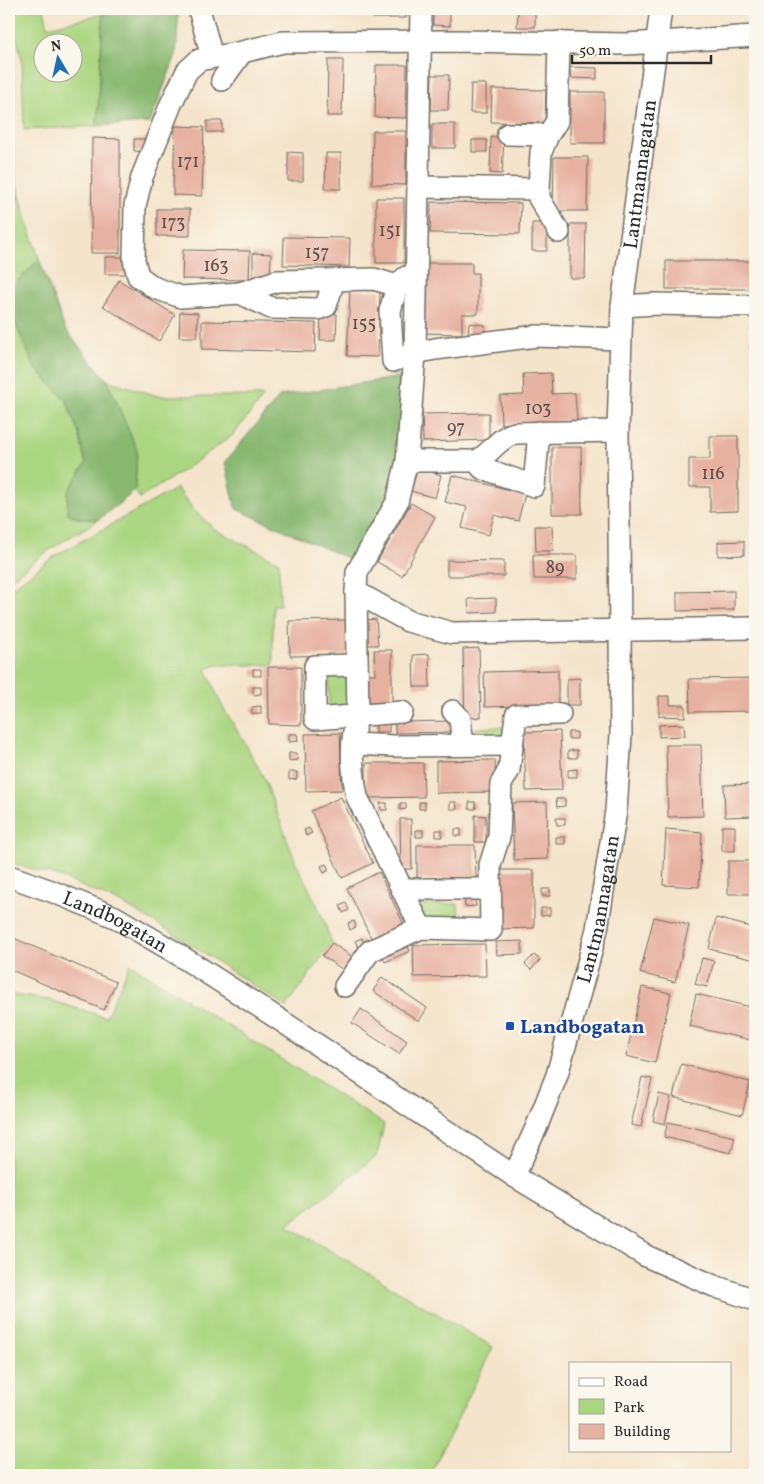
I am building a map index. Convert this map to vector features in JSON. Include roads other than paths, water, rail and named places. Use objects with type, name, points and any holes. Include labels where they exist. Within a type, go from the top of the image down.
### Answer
[{"type":"street","points":[[199,9],[212,57]]},
{"type":"street","points":[[421,9],[415,353],[407,461],[397,502],[357,572],[358,716],[354,728],[352,774],[357,797],[421,928]]},
{"type":"street","name":"Lantmannagatan","points":[[514,1176],[536,1128],[556,1075],[597,929],[616,811],[621,735],[618,432],[620,339],[622,306],[661,9]]},
{"type":"street","points":[[397,286],[374,279],[277,281],[240,293],[181,297],[155,288],[138,276],[134,260],[135,206],[142,178],[171,104],[187,71],[198,60],[282,42],[421,40],[656,42],[755,36]]},
{"type":"street","points":[[559,42],[557,121],[548,135],[541,152],[539,190],[539,198],[559,232]]},
{"type":"street","points":[[222,80],[242,52]]},
{"type":"street","points":[[508,134],[548,135]]},
{"type":"street","points":[[418,187],[539,190]]},
{"type":"street","points":[[417,267],[397,286],[390,310],[393,361],[415,353],[538,336],[620,339]]},
{"type":"street","points":[[240,293],[271,308],[318,308],[326,306],[334,280]]},
{"type":"street","points":[[622,306],[655,304],[755,306]]},
{"type":"street","points":[[477,461],[482,468],[534,486],[539,432]]},
{"type":"street","points":[[407,461],[477,461],[487,455],[506,436],[515,433],[618,432]]},
{"type":"street","points":[[356,592],[408,621],[452,633],[755,628]]},
{"type":"street","points":[[357,665],[315,666],[315,719],[402,712]]},
{"type":"street","points":[[453,712],[460,719],[463,745]]},
{"type":"street","points":[[345,986],[370,951],[421,928],[491,930],[490,865],[499,837],[501,784],[509,770],[516,715],[560,714]]},
{"type":"street","points":[[353,744],[394,746],[512,745]]},
{"type":"street","name":"Landbogatan","points":[[9,876],[115,917],[176,952],[514,1176],[646,1256],[714,1286],[755,1300]]},
{"type":"street","points":[[402,889],[490,889]]},
{"type":"place","name":"Landbogatan","points":[[510,1026]]}]
